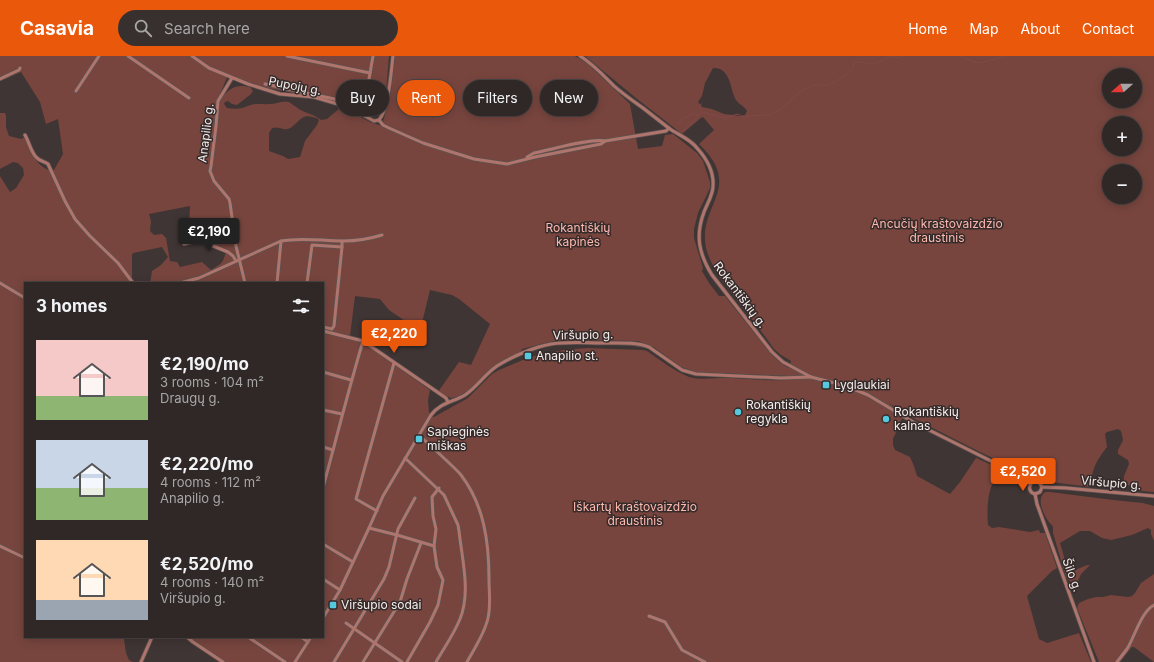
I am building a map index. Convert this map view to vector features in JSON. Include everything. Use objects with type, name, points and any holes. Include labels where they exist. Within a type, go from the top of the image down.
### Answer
[{"type":"street","points":[[76,91],[99,56]]},
{"type":"street","points":[[128,56],[189,98]]},
{"type":"street","name":"Pupojų g.","points":[[192,56],[209,68],[232,78],[280,94],[296,94],[314,97],[348,108],[374,121],[379,120],[383,125],[417,141],[474,159],[507,164],[524,159],[602,144],[605,141],[666,131],[669,128]]},
{"type":"street","points":[[287,56],[370,73]]},
{"type":"street","points":[[265,84],[362,105],[365,102],[374,56]]},
{"type":"street","points":[[379,120],[382,116],[388,95],[393,56]]},
{"type":"street","name":"Rokantiškių g.","points":[[580,56],[616,87],[669,128],[688,139],[703,155],[711,170],[714,185],[701,222],[698,238],[702,254],[708,268],[772,352],[782,362],[811,377],[827,381]]},
{"type":"street","points":[[0,79],[19,70],[20,68]]},
{"type":"street","name":"Anapilio g.","points":[[232,78],[218,101],[210,171],[214,181],[229,200],[233,215],[237,260],[245,282]]},
{"type":"street","points":[[26,135],[36,158],[48,164],[75,219],[118,263],[132,282]]},
{"type":"street","points":[[184,282],[199,278],[281,241],[342,241],[368,239],[382,235]]},
{"type":"street","points":[[184,244],[199,240],[228,252],[237,260]]},
{"type":"street","points":[[277,282],[281,241]]},
{"type":"street","points":[[324,327],[332,329],[334,326],[342,241]]},
{"type":"street","points":[[307,282],[312,245],[342,247]]},
{"type":"street","points":[[0,283],[24,297]]},
{"type":"street","points":[[324,331],[363,341],[446,398],[448,402]]},
{"type":"street","points":[[324,481],[334,450],[351,380],[363,341]]},
{"type":"street","name":"Viršupio g.","points":[[324,616],[340,590],[383,496],[431,415],[448,402],[460,398],[469,392],[494,368],[504,362],[550,344],[630,343],[644,345],[682,370],[696,374],[781,378],[811,377]]},
{"type":"street","points":[[377,511],[356,499],[394,363]]},
{"type":"street","points":[[324,372],[351,380]]},
{"type":"street","name":"Viršupio g.","points":[[827,381],[868,394],[913,422],[1004,467],[1031,483],[1035,481],[1039,482],[1042,487],[1154,496]]},
{"type":"street","points":[[324,410],[342,414]]},
{"type":"street","points":[[419,436],[461,474],[474,496],[483,518],[488,555],[489,612],[483,632],[467,662]]},
{"type":"street","points":[[324,447],[334,450]]},
{"type":"street","points":[[405,458],[439,488],[446,498],[458,524],[464,571],[464,605],[460,619],[436,662]]},
{"type":"street","points":[[1031,483],[1029,486],[1032,493],[1035,494],[1040,492],[1042,487]]},
{"type":"street","points":[[407,662],[436,612],[443,580],[437,567],[434,546],[436,528],[433,516],[432,496],[439,488]]},
{"type":"street","name":"Šilo g.","points":[[1035,494],[1037,504],[1094,662]]},
{"type":"street","points":[[334,662],[384,579],[398,529],[415,498]]},
{"type":"street","points":[[369,528],[434,546]]},
{"type":"street","points":[[363,662],[400,602],[421,543]]},
{"type":"street","points":[[324,545],[353,562]]},
{"type":"street","points":[[0,546],[24,558]]},
{"type":"street","points":[[324,580],[340,590]]},
{"type":"street","points":[[1117,662],[1127,648],[1146,613],[1151,606],[1154,605]]},
{"type":"street","points":[[649,616],[665,622],[682,650],[705,662]]},
{"type":"street","points":[[346,624],[402,662]]},
{"type":"street","points":[[141,662],[152,638]]},
{"type":"street","points":[[188,638],[223,662]]},
{"type":"street","points":[[249,638],[285,662]]},
{"type":"street","points":[[302,638],[308,642]]},
{"type":"street","points":[[295,662],[310,638]]},
{"type":"green space","points":[[0,56],[389,56],[387,80],[336,80],[336,102],[263,87],[228,75],[220,94],[222,97],[228,91],[238,86],[250,87],[253,91],[251,94],[237,105],[228,101],[225,102],[224,104],[227,108],[237,109],[253,104],[289,102],[302,111],[316,116],[321,120],[327,119],[336,111],[336,116],[358,116],[382,126],[384,116],[389,116],[389,98],[395,56],[575,56],[588,64],[630,104],[638,149],[662,146],[665,135],[673,134],[697,153],[703,161],[710,182],[710,188],[698,213],[694,229],[694,238],[703,268],[702,271],[719,296],[725,296],[771,354],[789,368],[791,361],[774,349],[723,282],[708,255],[705,233],[719,185],[718,173],[712,159],[699,144],[714,130],[702,117],[682,134],[585,56],[1154,56],[1154,492],[1134,489],[1124,481],[1124,476],[1129,464],[1128,460],[1118,454],[1118,450],[1123,440],[1121,431],[1118,429],[1105,434],[1107,447],[1095,466],[1090,487],[1039,480],[915,419],[887,402],[904,414],[893,439],[893,445],[895,450],[910,457],[917,476],[950,494],[976,458],[1003,470],[991,487],[988,509],[988,525],[992,528],[999,527],[1030,532],[1039,530],[1040,533],[1045,533],[1057,568],[1052,571],[1027,596],[1039,639],[1047,643],[1079,633],[1091,662],[219,662],[186,638],[324,638],[324,282],[150,282],[152,271],[161,265],[168,257],[162,247],[133,253],[132,282],[24,282],[24,638],[124,639],[126,653],[129,660],[133,662],[0,662],[0,176],[10,192],[16,188],[24,175],[23,168],[18,163],[13,162],[0,169],[0,113],[5,113],[6,127],[9,136],[21,139],[25,137],[34,157],[40,165],[51,171],[54,170],[63,154],[58,119],[46,124],[40,102],[21,72],[0,81]],"holes":[[[713,68],[719,69],[727,75],[736,100],[747,111],[745,115],[740,116],[724,114],[702,107],[698,102],[702,96],[705,83]],[[307,116],[317,118],[319,120],[317,125],[305,141],[300,157],[288,159],[269,151],[269,133],[272,128],[276,127],[288,129],[301,118]],[[190,206],[190,222],[195,232],[204,239],[226,249],[223,260],[211,270],[202,262],[180,267],[177,262],[170,261],[166,238],[162,234],[154,235],[150,231],[151,221],[149,214]],[[430,290],[452,295],[490,324],[471,365],[459,362],[438,392],[451,398],[469,390],[488,371],[506,359],[520,353],[522,349],[553,341],[638,341],[655,348],[681,367],[696,372],[788,376],[787,380],[694,378],[678,372],[647,351],[643,350],[587,348],[563,350],[530,357],[499,370],[492,374],[468,398],[434,417],[429,413],[428,400],[430,390],[364,343],[364,340],[350,336],[355,296],[380,299],[389,310],[418,330],[422,323]]]},
{"type":"green space","points":[[1045,492],[1143,503],[1154,506],[1154,541],[1151,530],[1148,528],[1132,535],[1111,540],[1102,538],[1090,531],[1080,531],[1060,543],[1069,571],[1090,565],[1081,574],[1078,581],[1072,582],[1066,577],[1053,533],[1053,527],[1041,507],[1042,495]]},
{"type":"green space","points":[[1154,574],[1154,662],[1132,647],[1120,662],[1099,662],[1077,608],[1079,603],[1096,597],[1111,595],[1132,596],[1141,583]]},
{"type":"waterway","points":[[683,130],[690,126],[703,112],[724,118],[738,114],[745,117],[771,114],[784,107],[806,88],[815,85],[827,85],[836,81],[851,71],[854,63],[859,62],[873,64],[891,56]]},
{"type":"waterway","points":[[892,56],[898,58],[903,56]]},
{"type":"waterway","points":[[961,56],[979,63],[1006,56]]},
{"type":"waterway","points":[[701,104],[700,108],[703,112]]},
{"type":"waterway","points":[[677,124],[693,113],[698,115]]},
{"type":"place","name":"Anapilio st.","points":[[528,356]]},
{"type":"place","name":"Lyglaukiai","points":[[826,385]]},
{"type":"place","name":"Rokantiškių regykla","points":[[738,412]]},
{"type":"place","name":"Rokantiškių kalnas","points":[[886,419]]},
{"type":"place","name":"Sapieginės miškas","points":[[419,439]]},
{"type":"place","name":"Viršupio sodai","points":[[333,605]]},
{"type":"park label","name":"Ancučių kraštovaizdžio draustinis","points":[[937,231]]},
{"type":"park label","name":"Rokantiškių kapinės","points":[[578,235]]},
{"type":"park label","name":"Iškartų kraštovaizdžio draustinis","points":[[635,514]]}]
